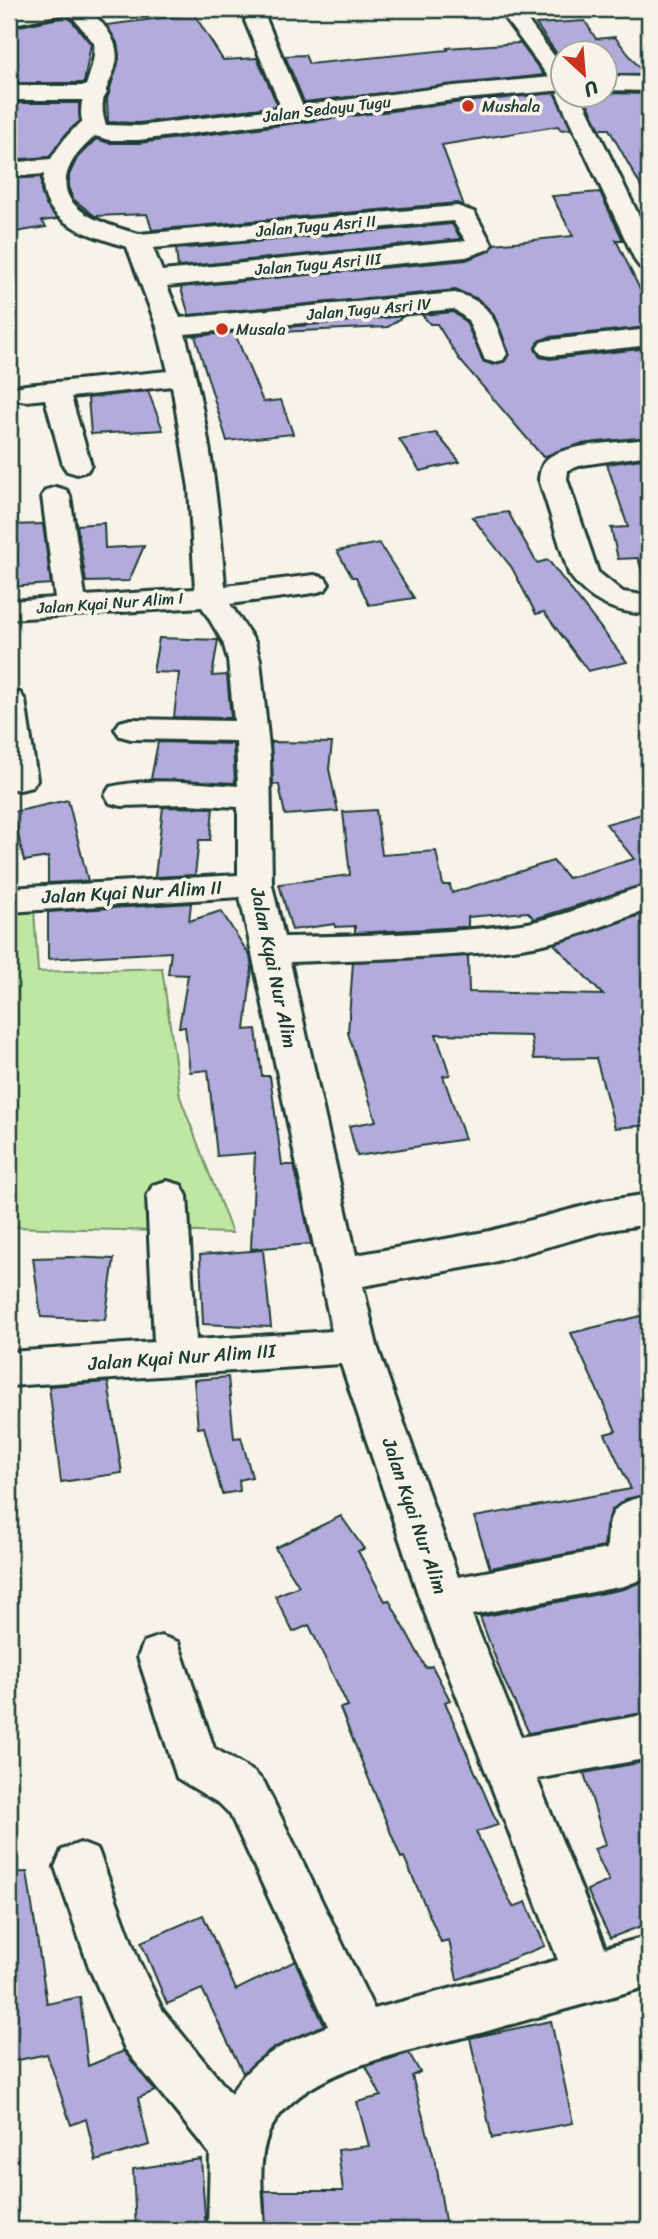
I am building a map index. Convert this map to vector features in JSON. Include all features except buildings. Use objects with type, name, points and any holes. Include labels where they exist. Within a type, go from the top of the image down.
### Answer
[{"type":"street","points":[[9,19],[55,9]]},
{"type":"street","points":[[76,9],[105,43],[105,58],[94,109],[57,165],[54,194],[68,213],[83,223],[136,230]]},
{"type":"street","points":[[508,9],[550,66]]},
{"type":"street","points":[[256,21],[294,112]]},
{"type":"street","points":[[620,83],[649,84]]},
{"type":"street","name":"Jalan Sedayu Tugu","points":[[9,93],[94,109],[109,133],[139,133],[294,112],[550,85]]},
{"type":"street","points":[[575,108],[649,262]]},
{"type":"street","points":[[9,170],[57,165]]},
{"type":"street","name":"Jalan Tugu Asri II","points":[[136,230],[449,213],[465,217],[478,241]]},
{"type":"street","name":"Jalan Kyai Nur Alim","points":[[136,230],[151,280],[170,327],[184,377],[203,488],[211,597],[239,642],[244,660],[252,731],[254,885],[356,1346],[443,1600],[590,1976]]},
{"type":"street","name":"Jalan Tugu Asri III","points":[[151,280],[466,249],[478,246],[478,241]]},
{"type":"street","name":"Jalan Tugu Asri IV","points":[[170,327],[455,301],[475,308],[494,354]]},
{"type":"street","points":[[550,348],[649,337]]},
{"type":"street","points":[[26,393],[184,377]]},
{"type":"street","points":[[56,390],[78,465]]},
{"type":"street","points":[[649,447],[566,460],[554,470],[553,479],[584,574],[593,586],[618,602],[649,605]]},
{"type":"street","points":[[56,496],[71,605]]},
{"type":"street","name":"Jalan Kyai Nur Alim I","points":[[9,610],[211,597],[314,584]]},
{"type":"street","points":[[9,700],[20,780]]},
{"type":"street","points":[[131,729],[252,731]]},
{"type":"street","points":[[122,795],[188,793],[254,797]]},
{"type":"street","name":"Jalan Kyai Nur Alim II","points":[[9,900],[254,885]]},
{"type":"street","points":[[270,950],[369,947],[523,936],[565,926],[649,897]]},
{"type":"street","points":[[167,1196],[176,1358]]},
{"type":"street","points":[[341,1274],[490,1247],[603,1216],[649,1209]]},
{"type":"street","name":"Jalan Kyai Nur Alim III","points":[[9,1369],[356,1346]]},
{"type":"street","points":[[443,1600],[624,1566],[630,1560],[631,1523],[637,1517],[649,1515]]},
{"type":"street","points":[[162,1657],[194,1762],[237,1788],[247,1798],[361,2039]]},
{"type":"street","points":[[507,1762],[649,1736]]},
{"type":"street","points":[[80,1867],[115,1967],[144,2030],[238,2145]]},
{"type":"street","points":[[236,2230],[235,2175],[238,2145],[254,2104],[271,2085],[330,2052],[361,2039],[649,1961]]},
{"type":"green space","points":[[34,910],[38,972],[162,968],[180,1097],[232,1233],[9,1227],[9,912]]},
{"type":"place","name":"Mushala","points":[[468,106]]},
{"type":"place","name":"Musala","points":[[222,329]]}]
